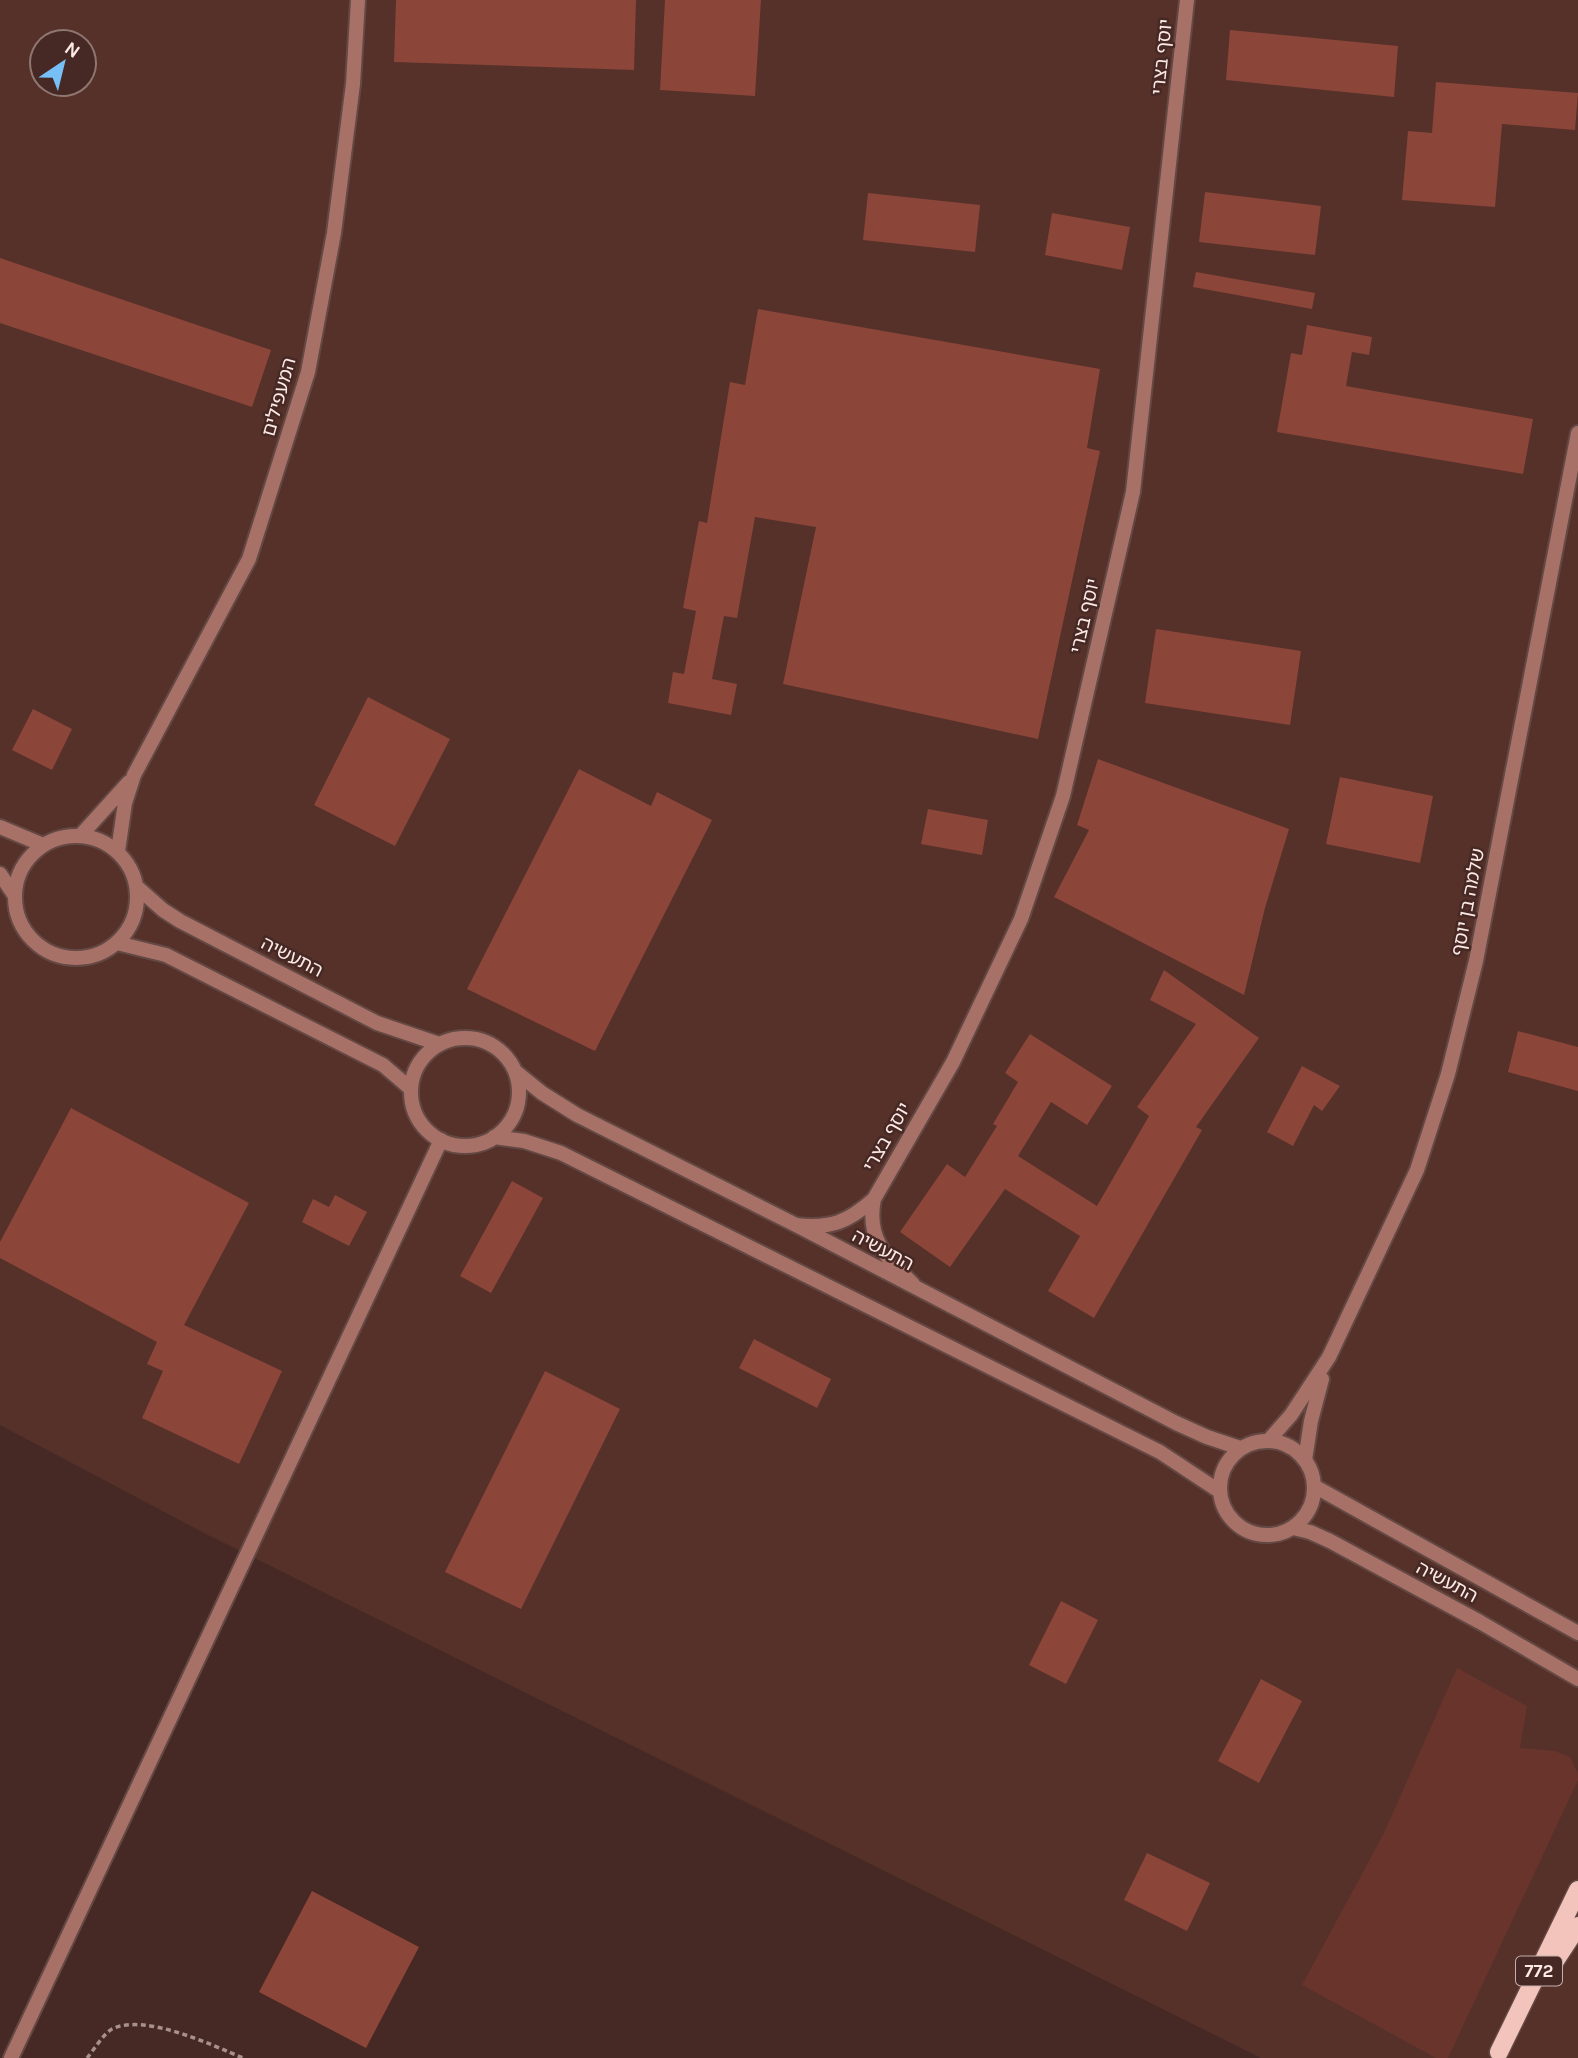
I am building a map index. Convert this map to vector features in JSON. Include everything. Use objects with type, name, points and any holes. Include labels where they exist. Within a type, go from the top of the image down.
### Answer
[{"type":"main road","name":"772","points":[[1502,2056],[1578,1890]]},
{"type":"main road","name":"772","points":[[1502,2056],[1578,1926]]},
{"type":"street","name":"המעפילים","points":[[118,852],[125,803],[135,775],[249,559],[308,372],[334,233],[352,84],[358,0]]},
{"type":"street","name":"יוסף בצרי","points":[[919,1291],[880,1248],[870,1217],[874,1199],[953,1062],[1021,919],[1063,796],[1133,492],[1187,0]]},
{"type":"street","name":"שלמה בן יוסף","points":[[1269,1440],[1291,1415],[1329,1357],[1417,1170],[1448,1074],[1479,948],[1578,433]]},
{"type":"street","name":"המעפילים","points":[[81,835],[135,775]]},
{"type":"street","points":[[0,827],[43,845]]},
{"type":"street","points":[[81,835],[101,841],[118,852],[130,867],[137,887],[137,906],[130,926],[117,943],[100,954],[80,958],[60,956],[42,947],[27,934],[18,916],[15,896],[18,876],[28,858],[43,845],[61,837],[81,835]]},
{"type":"street","points":[[0,874],[15,896]]},
{"type":"street","name":"התעשיה","points":[[137,887],[163,911],[180,922],[377,1023],[439,1044]]},
{"type":"street","points":[[117,943],[166,955],[383,1065],[411,1089]]},
{"type":"street","points":[[457,1038],[475,1038],[492,1045],[506,1056],[516,1072],[519,1090],[517,1109],[508,1125],[495,1137],[477,1144],[459,1145],[441,1140],[419,1119],[413,1105],[411,1089],[415,1071],[425,1056],[439,1044],[457,1038]]},
{"type":"street","name":"התעשיה","points":[[516,1072],[577,1115],[1176,1423],[1240,1448]]},
{"type":"street","points":[[495,1137],[524,1141],[561,1153],[1160,1452],[1219,1490]]},
{"type":"street","points":[[11,2058],[441,1140]]},
{"type":"street","name":"יוסף בצרי","points":[[796,1226],[813,1227],[842,1222],[874,1199]]},
{"type":"street","name":"שלמה בן יוסף","points":[[1305,1460],[1313,1411],[1329,1357]]},
{"type":"street","points":[[1269,1440],[1283,1443],[1305,1460],[1314,1486],[1312,1502],[1305,1517],[1293,1528],[1277,1534],[1261,1535],[1245,1530],[1232,1520],[1223,1507],[1219,1490],[1221,1474],[1228,1460],[1240,1448],[1255,1441],[1269,1440]]},
{"type":"street","name":"התעשיה","points":[[1314,1486],[1578,1633]]},
{"type":"street","name":"התעשיה","points":[[1293,1528],[1330,1541],[1480,1622],[1578,1679]]},
{"type":"path","points":[[87,2058],[111,2030],[141,2024],[181,2034],[243,2058]]},
{"type":"shaded area","points":[[0,0],[1578,0],[1578,2058],[1261,2058],[204,1533],[0,1425]]},
{"type":"shaded area","points":[[1457,1668],[1527,1706],[1520,1748],[1555,1751],[1570,1757],[1578,1780],[1448,2058],[1436,2058],[1302,1985],[1384,1833]]},
{"type":"building","points":[[396,0],[636,0],[634,70],[394,62]]},
{"type":"building","points":[[665,0],[761,0],[755,96],[660,90]]},
{"type":"building","points":[[1230,30],[1398,46],[1394,97],[1226,80]]},
{"type":"building","points":[[1436,82],[1578,93],[1575,130],[1502,124],[1495,207],[1402,200],[1408,131],[1432,133]]},
{"type":"building","points":[[1205,192],[1321,206],[1315,255],[1199,242]]},
{"type":"building","points":[[868,193],[980,205],[975,252],[863,240]]},
{"type":"building","points":[[1052,213],[1130,227],[1122,270],[1045,255]]},
{"type":"building","points":[[0,258],[271,350],[252,407],[0,323]]},
{"type":"building","points":[[1196,272],[1315,293],[1312,309],[1193,287]]},
{"type":"building","points":[[758,309],[1100,369],[1087,448],[1100,451],[1038,739],[783,684],[816,527],[755,517],[737,618],[724,616],[712,679],[737,684],[731,715],[668,703],[673,672],[684,674],[696,611],[683,608],[699,521],[707,523],[730,382],[745,385]]},
{"type":"building","points":[[1307,325],[1372,337],[1369,355],[1352,352],[1346,386],[1533,419],[1523,474],[1277,432],[1291,353],[1302,355]]},
{"type":"building","points":[[1156,629],[1301,651],[1290,725],[1145,703]]},
{"type":"building","points":[[368,697],[450,739],[395,846],[314,805]]},
{"type":"building","points":[[33,709],[72,729],[52,770],[12,750]]},
{"type":"building","points":[[1098,759],[1289,829],[1265,908],[1244,995],[1054,897],[1089,830],[1077,825]]},
{"type":"building","points":[[579,769],[651,806],[657,792],[712,820],[595,1051],[467,989]]},
{"type":"building","points":[[1340,777],[1433,796],[1420,863],[1326,844]]},
{"type":"building","points":[[928,809],[988,820],[982,855],[921,844]]},
{"type":"building","points":[[1164,970],[1259,1038],[1196,1127],[1202,1130],[1094,1318],[1048,1291],[1080,1236],[1005,1189],[950,1267],[900,1232],[947,1164],[965,1177],[997,1126],[993,1124],[1018,1082],[1005,1073],[1030,1034],[1112,1086],[1087,1125],[1051,1102],[1018,1156],[1097,1206],[1149,1116],[1137,1107],[1196,1024],[1150,1000]]},
{"type":"building","points":[[1518,1031],[1578,1047],[1578,1091],[1508,1072]]},
{"type":"building","points":[[1302,1066],[1340,1086],[1322,1111],[1314,1105],[1293,1146],[1267,1132]]},
{"type":"building","points":[[71,1108],[249,1203],[184,1325],[282,1371],[239,1464],[142,1418],[163,1371],[147,1364],[157,1342],[0,1258],[0,1242]]},
{"type":"building","points":[[512,1181],[543,1198],[491,1293],[460,1276]]},
{"type":"building","points":[[335,1195],[367,1212],[349,1246],[302,1222],[313,1199],[329,1207]]},
{"type":"building","points":[[754,1339],[831,1379],[817,1408],[739,1368]]},
{"type":"building","points":[[545,1371],[620,1409],[521,1609],[445,1572]]},
{"type":"building","points":[[1061,1601],[1098,1620],[1066,1684],[1029,1665]]},
{"type":"building","points":[[1261,1679],[1302,1701],[1259,1783],[1218,1761]]},
{"type":"building","points":[[1147,1853],[1210,1883],[1187,1931],[1124,1900]]},
{"type":"building","points":[[312,1891],[419,1947],[366,2048],[259,1992]]}]
